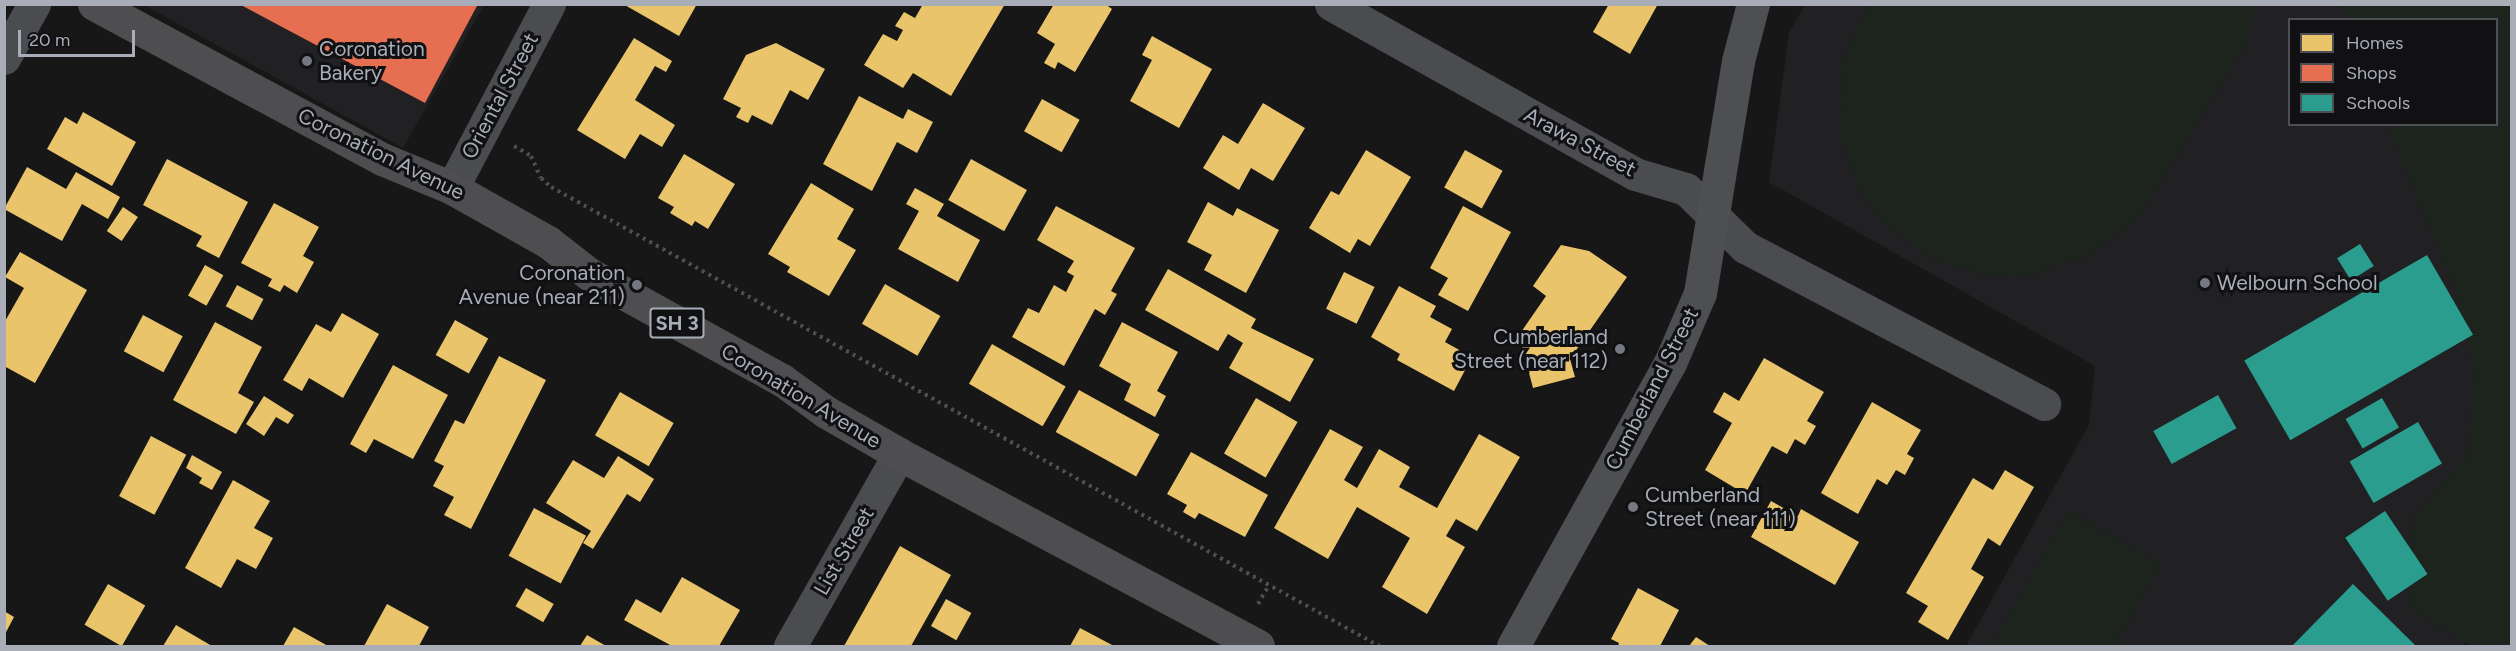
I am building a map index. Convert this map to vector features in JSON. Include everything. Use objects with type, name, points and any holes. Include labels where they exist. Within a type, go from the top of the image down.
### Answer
[{"type":"highway","name":"Coronation Avenue","points":[[94,4],[382,159],[452,188],[548,242],[589,274],[782,380],[826,412],[899,454],[1258,646]]},
{"type":"main road","name":"Cumberland Street","points":[[1513,646],[1670,363],[1700,292],[1738,62],[1752,4]]},
{"type":"street","points":[[4,58],[34,4]]},
{"type":"street","name":"Oriental Street","points":[[452,188],[549,4]]},
{"type":"street","name":"Arawa Street","points":[[1331,4],[1635,174],[1686,189],[1714,214],[1745,247],[2044,404]]},
{"type":"street","name":"List Street","points":[[790,646],[899,454]]},
{"type":"path","points":[[523,151],[531,156],[541,177],[551,187],[1379,646]]},
{"type":"path","points":[[1257,605],[1269,585]]},
{"type":"shaded area","points":[[2255,4],[2248,40],[2141,214],[2091,255],[2029,275],[1997,276],[1965,270],[1934,259],[1907,242],[1882,220],[1862,194],[1849,165],[1840,133],[1841,69],[1851,38],[1870,5]]},
{"type":"shaded area","points":[[144,5],[484,5],[403,148]]},
{"type":"shaded area","name":"Welbourn School","points":[[1805,5],[2407,5],[2410,18],[2288,18],[2288,126],[2431,126],[2498,474],[2464,646],[1966,646],[2089,425],[2095,366],[1769,182],[1789,33]]},
{"type":"shaded area","points":[[2341,5],[2511,5],[2511,646],[2471,646],[2409,607],[2413,518],[2467,456],[2475,377],[2459,300],[2387,126],[2498,126],[2498,18],[2344,18]]},
{"type":"shaded area","points":[[2068,511],[2162,564],[2114,646],[1992,646]]},
{"type":"building: Homes","points":[[623,4],[697,4],[679,36]]},
{"type":"building: Homes","points":[[923,4],[1005,4],[951,96],[913,73],[903,88],[864,65],[883,34],[897,41],[903,30],[895,26],[904,12],[915,18]]},
{"type":"building: Homes","points":[[1054,4],[1105,4],[1112,9],[1075,72],[1058,62],[1055,69],[1044,63],[1055,44],[1037,33]]},
{"type":"building: Homes","points":[[1609,4],[1658,4],[1630,54],[1593,32]]},
{"type":"building: Homes","points":[[1152,36],[1212,69],[1179,128],[1130,101],[1152,60],[1142,55]]},
{"type":"building: Homes","points":[[634,38],[672,61],[666,72],[655,66],[635,100],[675,125],[662,147],[640,134],[625,159],[577,130]]},
{"type":"building: Homes","points":[[776,43],[825,69],[808,100],[790,90],[772,125],[752,115],[748,123],[736,117],[741,108],[723,99],[746,55]]},
{"type":"building: Homes","points":[[859,96],[903,119],[908,109],[933,122],[917,153],[897,142],[872,191],[823,164]]},
{"type":"building: Homes","points":[[1042,99],[1080,120],[1062,152],[1024,131]]},
{"type":"building: Homes","points":[[1263,103],[1305,128],[1273,181],[1251,168],[1239,190],[1203,168],[1223,135],[1238,144]]},
{"type":"building: Homes","points":[[83,112],[136,142],[112,186],[47,149],[65,117],[77,124]]},
{"type":"building: Homes","points":[[1366,150],[1411,177],[1370,246],[1358,239],[1350,253],[1309,228],[1331,191],[1339,195]]},
{"type":"building: Homes","points":[[1465,150],[1503,171],[1482,208],[1444,188]]},
{"type":"building: Homes","points":[[684,154],[735,184],[708,229],[695,221],[692,226],[670,213],[674,207],[658,198]]},
{"type":"building: Homes","points":[[167,159],[248,202],[219,258],[196,246],[202,236],[143,205]]},
{"type":"building: Homes","points":[[971,159],[1027,190],[1004,231],[948,200]]},
{"type":"building: Homes","points":[[27,167],[66,189],[76,172],[120,197],[108,219],[82,204],[62,241],[4,209]]},
{"type":"building: Homes","points":[[811,183],[854,209],[837,239],[856,250],[829,296],[787,272],[790,267],[768,254]]},
{"type":"building: Homes","points":[[915,188],[944,204],[937,216],[980,240],[958,282],[898,249],[919,211],[906,204]]},
{"type":"building: Homes","points":[[1208,202],[1233,216],[1237,208],[1279,230],[1246,293],[1204,270],[1212,255],[1187,242]]},
{"type":"building: Homes","points":[[274,203],[319,227],[303,256],[314,262],[297,293],[284,285],[280,292],[268,286],[272,279],[241,263]]},
{"type":"building: Homes","points":[[1056,206],[1135,248],[1111,291],[1117,294],[1105,315],[1095,309],[1064,366],[1012,337],[1028,308],[1039,313],[1054,285],[1066,292],[1074,276],[1067,272],[1074,261],[1037,240]]},
{"type":"building: Homes","points":[[1463,206],[1511,232],[1468,311],[1438,295],[1448,278],[1430,268]]},
{"type":"building: Homes","points":[[123,207],[138,217],[122,241],[107,231]]},
{"type":"building: Homes","points":[[1561,245],[1589,251],[1627,277],[1570,359],[1575,377],[1533,388],[1519,335],[1546,296],[1533,286]]},
{"type":"building: Homes","points":[[20,252],[87,290],[35,383],[4,366],[4,323],[24,288],[5,277]]},
{"type":"building: Homes","points":[[205,265],[223,275],[206,306],[188,296]]},
{"type":"building: Homes","points":[[1168,269],[1256,319],[1251,328],[1314,359],[1290,402],[1229,368],[1243,343],[1228,334],[1218,351],[1145,310]]},
{"type":"building: Homes","points":[[1344,272],[1375,287],[1357,324],[1326,309]]},
{"type":"building: Homes","points":[[885,284],[940,316],[917,356],[862,324]]},
{"type":"building: Homes","points":[[237,285],[263,299],[252,320],[226,306]]},
{"type":"building: Homes","points":[[1399,286],[1436,306],[1430,317],[1452,329],[1445,342],[1472,357],[1454,391],[1397,360],[1400,354],[1371,337]]},
{"type":"building: Homes","points":[[342,313],[379,334],[343,398],[309,378],[302,391],[283,380],[316,324],[331,332]]},
{"type":"building: Homes","points":[[143,315],[183,336],[163,372],[124,351]]},
{"type":"building: Homes","points":[[455,320],[488,338],[469,373],[436,355]]},
{"type":"building: Homes","points":[[215,322],[262,347],[238,393],[254,402],[236,434],[173,400]]},
{"type":"building: Homes","points":[[1122,322],[1178,352],[1157,391],[1166,396],[1155,417],[1124,400],[1131,384],[1099,366]]},
{"type":"building: Homes","points":[[992,344],[1066,386],[1043,426],[969,384]]},
{"type":"building: Homes","points":[[499,356],[546,380],[471,529],[444,515],[454,497],[433,486],[444,466],[434,461],[455,420],[464,424]]},
{"type":"building: Homes","points":[[1764,358],[1824,392],[1807,421],[1816,426],[1805,445],[1795,439],[1787,454],[1772,446],[1745,494],[1705,470],[1732,423],[1713,412],[1724,392],[1739,401]]},
{"type":"building: Homes","points":[[393,365],[448,395],[413,459],[374,439],[366,453],[350,444]]},
{"type":"building: Homes","points":[[1079,390],[1159,435],[1136,477],[1056,432]]},
{"type":"building: Homes","points":[[620,392],[674,423],[649,466],[595,435]]},
{"type":"building: Homes","points":[[264,396],[294,415],[288,424],[276,417],[264,436],[246,424]]},
{"type":"building: Homes","points":[[1256,398],[1298,422],[1266,477],[1224,453]]},
{"type":"building: Homes","points":[[1872,402],[1921,430],[1907,454],[1914,458],[1905,475],[1896,470],[1887,485],[1877,479],[1858,514],[1821,493]]},
{"type":"building: Homes","points":[[1330,429],[1363,447],[1344,480],[1357,488],[1379,449],[1410,467],[1399,487],[1437,508],[1479,434],[1520,457],[1477,531],[1456,519],[1446,536],[1465,547],[1427,614],[1382,587],[1410,538],[1357,507],[1328,559],[1274,528]]},
{"type":"building: Homes","points":[[151,436],[186,455],[154,515],[119,496]]},
{"type":"building: Homes","points":[[1191,452],[1268,495],[1245,537],[1199,513],[1195,519],[1183,512],[1187,505],[1167,494]]},
{"type":"building: Homes","points":[[192,455],[222,472],[212,490],[199,483],[202,478],[186,468]]},
{"type":"building: Homes","points":[[618,456],[654,479],[640,502],[627,494],[593,549],[583,543],[591,531],[546,503],[573,460],[604,478]]},
{"type":"building: Homes","points":[[2005,470],[2034,487],[2000,546],[1988,538],[1971,569],[1984,577],[1948,640],[1918,622],[1928,606],[1906,593],[1973,478],[1993,490]]},
{"type":"building: Homes","points":[[233,480],[270,501],[254,528],[273,538],[256,569],[237,559],[221,588],[185,568]]},
{"type":"building: Homes","points":[[1771,501],[1798,516],[1801,509],[1859,542],[1835,585],[1751,537]]},
{"type":"building: Homes","points":[[534,508],[586,536],[561,583],[509,556]]},
{"type":"building: Homes","points":[[900,546],[951,575],[911,646],[844,646]]},
{"type":"building: Homes","points":[[682,577],[740,610],[719,646],[672,646],[624,620],[636,599],[661,613]]},
{"type":"building: Homes","points":[[108,584],[145,606],[122,646],[84,625]]},
{"type":"building: Homes","points":[[526,588],[554,604],[543,622],[516,606]]},
{"type":"building: Homes","points":[[1638,588],[1679,610],[1660,646],[1618,646],[1619,643],[1611,639]]},
{"type":"building: Homes","points":[[946,599],[971,613],[956,640],[931,626]]},
{"type":"building: Homes","points":[[387,604],[429,627],[419,646],[364,646]]},
{"type":"building: Homes","points":[[4,611],[14,617],[4,636]]},
{"type":"building: Homes","points":[[176,625],[212,646],[163,646]]},
{"type":"building: Homes","points":[[294,627],[328,646],[283,646]]},
{"type":"building: Homes","points":[[1080,628],[1114,646],[1070,646]]},
{"type":"building: Homes","points":[[587,635],[606,646],[580,646]]},
{"type":"building: Homes","points":[[1696,637],[1710,646],[1689,646]]},
{"type":"building: Shops","points":[[239,4],[478,4],[425,103]]},
{"type":"building: Schools","points":[[2360,244],[2374,266],[2351,280],[2337,258]]},
{"type":"building: Schools","points":[[2427,255],[2473,335],[2290,440],[2244,360]]},
{"type":"building: Schools","points":[[2218,395],[2236,428],[2172,464],[2153,431]]},
{"type":"building: Schools","points":[[2382,398],[2399,427],[2363,448],[2346,419]]},
{"type":"building: Schools","points":[[2418,422],[2442,464],[2374,503],[2350,462]]},
{"type":"building: Schools","points":[[2385,511],[2427,574],[2388,601],[2345,538]]},
{"type":"building: Schools","points":[[2353,584],[2416,646],[2292,646]]},
{"type":"place","name":"Coronation Bakery","points":[[307,61]]},
{"type":"place","name":"Welbourn School","points":[[2205,283]]},
{"type":"place","name":"Coronation Avenue (near 211)","points":[[637,285]]},
{"type":"place","name":"Cumberland Street (near 112)","points":[[1620,349]]},
{"type":"place","name":"Cumberland Street (near 111)","points":[[1633,507]]}]
